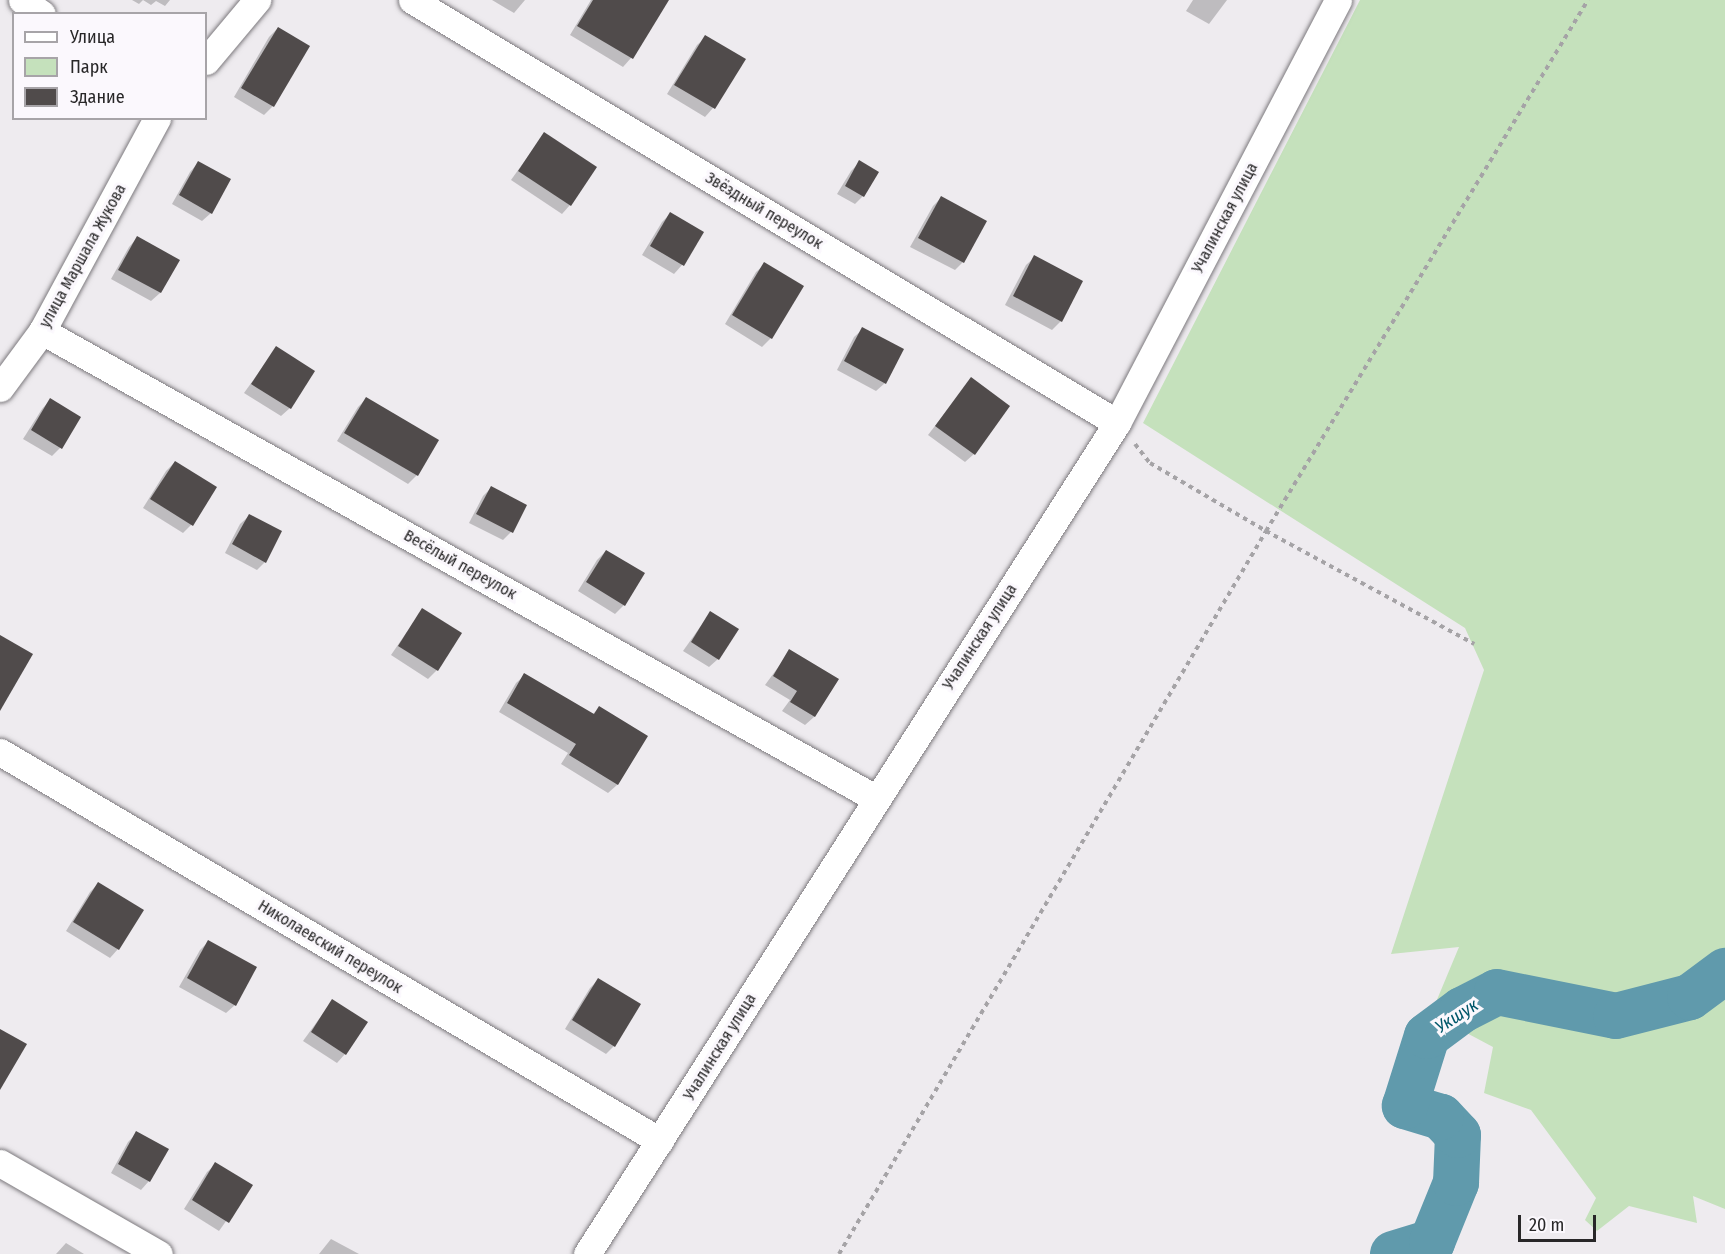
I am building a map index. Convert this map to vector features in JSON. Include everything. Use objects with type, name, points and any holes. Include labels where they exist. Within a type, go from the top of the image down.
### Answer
[{"type":"street","points":[[22,0],[39,12]]},
{"type":"street","points":[[207,60],[257,0]]},
{"type":"street","name":"Звёздный переулок","points":[[412,0],[1117,423]]},
{"type":"street","name":"Учалинская улица","points":[[587,1254],[1117,423],[1335,1]]},
{"type":"street","name":"улица Маршала Жукова","points":[[0,388],[42,331],[156,120]]},
{"type":"street","name":"Весёлый переулок","points":[[42,331],[877,799]]},
{"type":"street","name":"Николаевский переулок","points":[[0,752],[660,1141]]},
{"type":"street","points":[[0,1163],[159,1254]]},
{"type":"path","points":[[839,1254],[1266,531],[1588,0]]},
{"type":"path","points":[[1117,423],[1150,463],[1266,531],[1474,644]]},
{"type":"green space","points":[[1360,0],[1725,0],[1725,1209],[1693,1196],[1697,1223],[1629,1206],[1597,1231],[1585,1220],[1596,1198],[1531,1110],[1484,1093],[1493,1047],[1431,1014],[1459,947],[1391,954],[1484,670],[1465,628],[1143,423]]},
{"type":"building","points":[[593,0],[669,0],[633,59],[577,26]]},
{"type":"building","points":[[278,27],[310,46],[274,107],[241,88]]},
{"type":"building","points":[[705,35],[746,59],[715,109],[674,85]]},
{"type":"building","points":[[544,132],[597,167],[571,206],[518,171]]},
{"type":"building","points":[[859,160],[879,172],[864,197],[845,186]]},
{"type":"building","points":[[198,161],[231,179],[212,214],[179,195]]},
{"type":"building","points":[[941,196],[987,221],[964,263],[918,238]]},
{"type":"building","points":[[670,212],[704,232],[684,266],[650,246]]},
{"type":"building","points":[[137,236],[180,260],[161,293],[118,270]]},
{"type":"building","points":[[1034,255],[1083,281],[1062,322],[1013,296]]},
{"type":"building","points":[[764,262],[804,286],[772,339],[732,315]]},
{"type":"building","points":[[862,327],[904,349],[886,384],[844,361]]},
{"type":"building","points":[[276,346],[315,371],[291,409],[251,384]]},
{"type":"building","points":[[971,377],[1010,406],[975,455],[935,426]]},
{"type":"building","points":[[366,397],[439,440],[418,476],[344,433]]},
{"type":"building","points":[[50,398],[81,417],[62,449],[31,430]]},
{"type":"building","points":[[175,461],[217,487],[193,526],[150,499]]},
{"type":"building","points":[[491,486],[527,505],[513,533],[476,514]]},
{"type":"building","points":[[249,514],[282,531],[266,563],[232,544]]},
{"type":"building","points":[[606,550],[645,573],[625,606],[586,582]]},
{"type":"building","points":[[422,608],[462,633],[438,671],[398,646]]},
{"type":"building","points":[[710,611],[739,629],[719,660],[691,642]]},
{"type":"building","points":[[0,635],[33,654],[0,711]]},
{"type":"building","points":[[789,649],[839,679],[815,717],[790,702],[797,691],[773,676]]},
{"type":"building","points":[[524,673],[594,714],[599,706],[648,736],[618,785],[569,755],[576,744],[507,703]]},
{"type":"building","points":[[98,882],[144,910],[119,950],[73,922]]},
{"type":"building","points":[[208,940],[257,967],[236,1006],[187,978]]},
{"type":"building","points":[[598,978],[641,1004],[615,1047],[572,1020]]},
{"type":"building","points":[[332,999],[368,1022],[346,1055],[311,1032]]},
{"type":"building","points":[[0,1029],[27,1044],[0,1090]]},
{"type":"building","points":[[136,1131],[169,1149],[150,1182],[118,1164]]},
{"type":"building","points":[[215,1162],[253,1185],[229,1223],[192,1200]]},
{"type":"waterway","name":"Укшук","points":[[1393,1254],[1432,1242],[1456,1183],[1458,1135],[1441,1117],[1405,1106],[1427,1036],[1462,1010],[1497,992],[1616,1016],[1690,997],[1725,971]]}]
